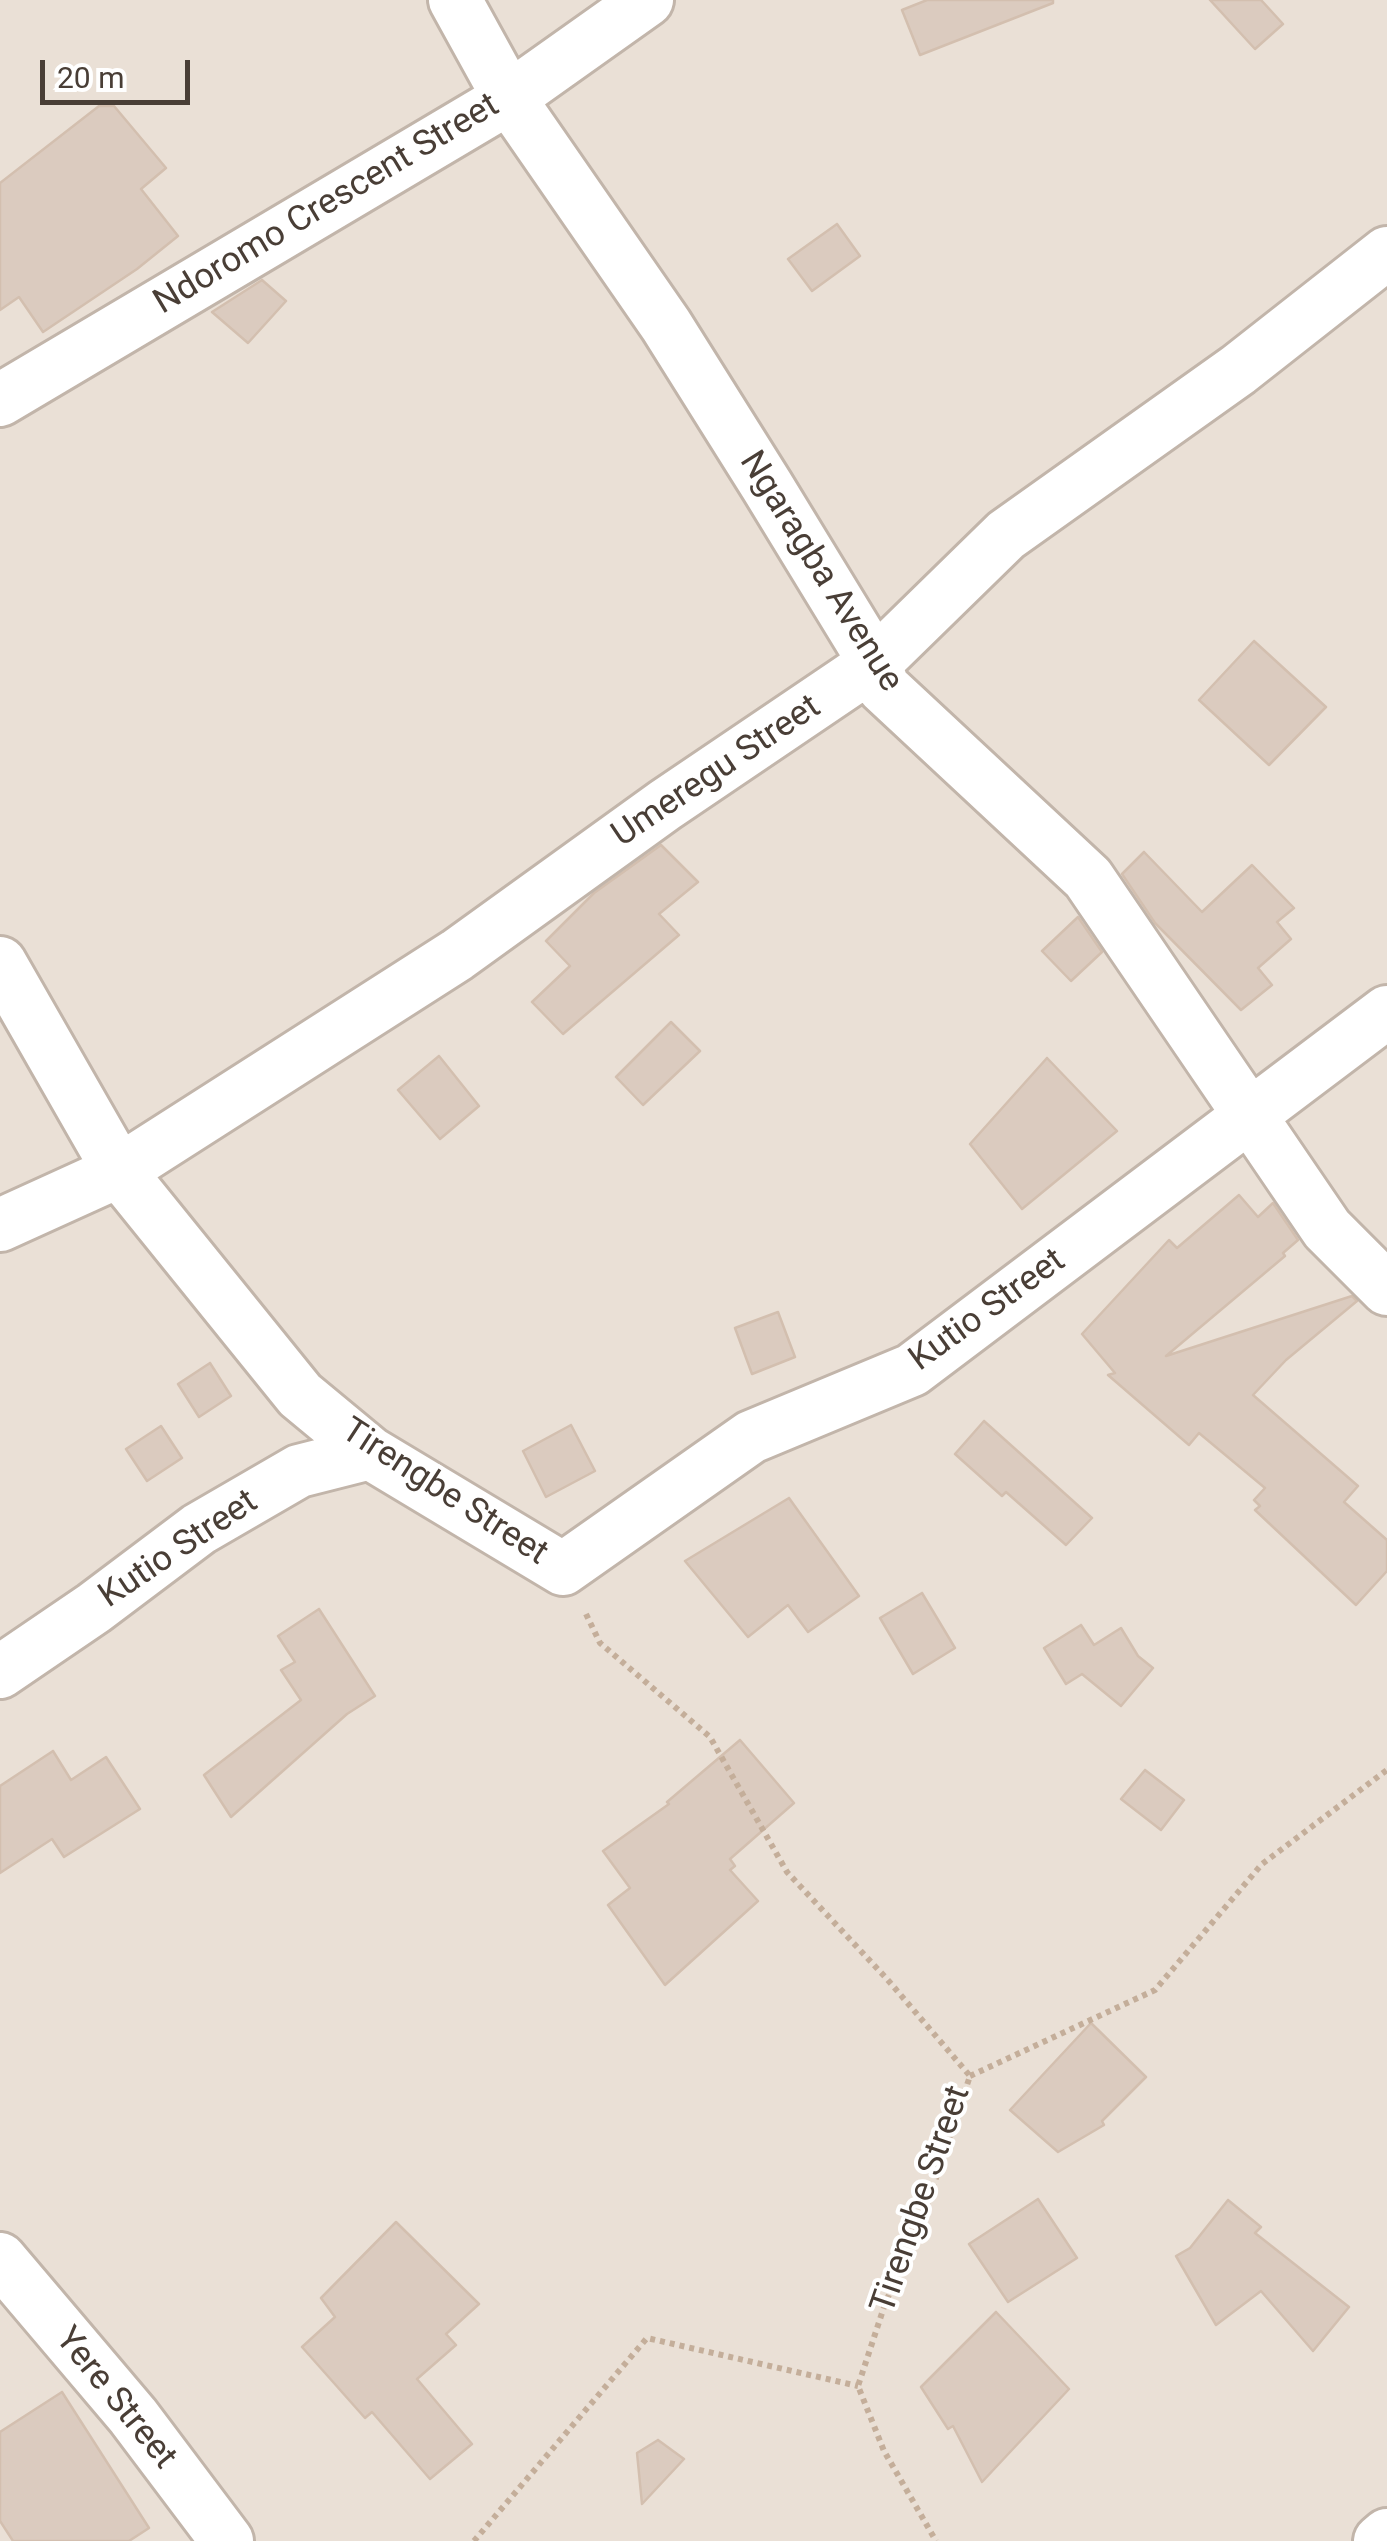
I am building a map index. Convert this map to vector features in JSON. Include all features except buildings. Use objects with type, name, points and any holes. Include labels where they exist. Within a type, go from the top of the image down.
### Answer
[{"type":"street","name":"Ngaragba Avenue","points":[[455,0],[509,98],[666,325],[875,664],[883,686],[1088,878],[1327,1229],[1387,1288]]},
{"type":"street","name":"Ndoromo Crescent Street","points":[[0,400],[509,98],[647,0]]},
{"type":"street","name":"Umeregu Street","points":[[0,1226],[119,1171],[457,955],[665,805],[875,664],[1006,535],[1238,370],[1387,252]]},
{"type":"street","name":"Tirengbe Street","points":[[0,963],[119,1171],[300,1395],[370,1452],[563,1568]]},
{"type":"street","name":"Kutio Street","points":[[563,1568],[750,1437],[912,1370],[1387,1012]]},
{"type":"street","name":"Kutio Street","points":[[0,1672],[94,1608],[199,1528],[299,1471],[370,1452]]},
{"type":"street","name":"Yere Street","points":[[0,2259],[133,2416],[227,2541]]},
{"type":"street","points":[[1380,2541],[1387,2536]]},
{"type":"path","name":"Tirengbe Street","points":[[563,1568],[600,1643],[710,1737],[787,1872],[970,2076],[927,2205],[885,2304],[858,2386]]},
{"type":"path","points":[[970,2076],[1154,1990],[1262,1864],[1387,1770]]},
{"type":"path","points":[[474,2541],[647,2338],[858,2386],[884,2451],[936,2541]]},
{"type":"shaded area","points":[[0,0],[1387,0],[1387,2541],[0,2541]]}]
